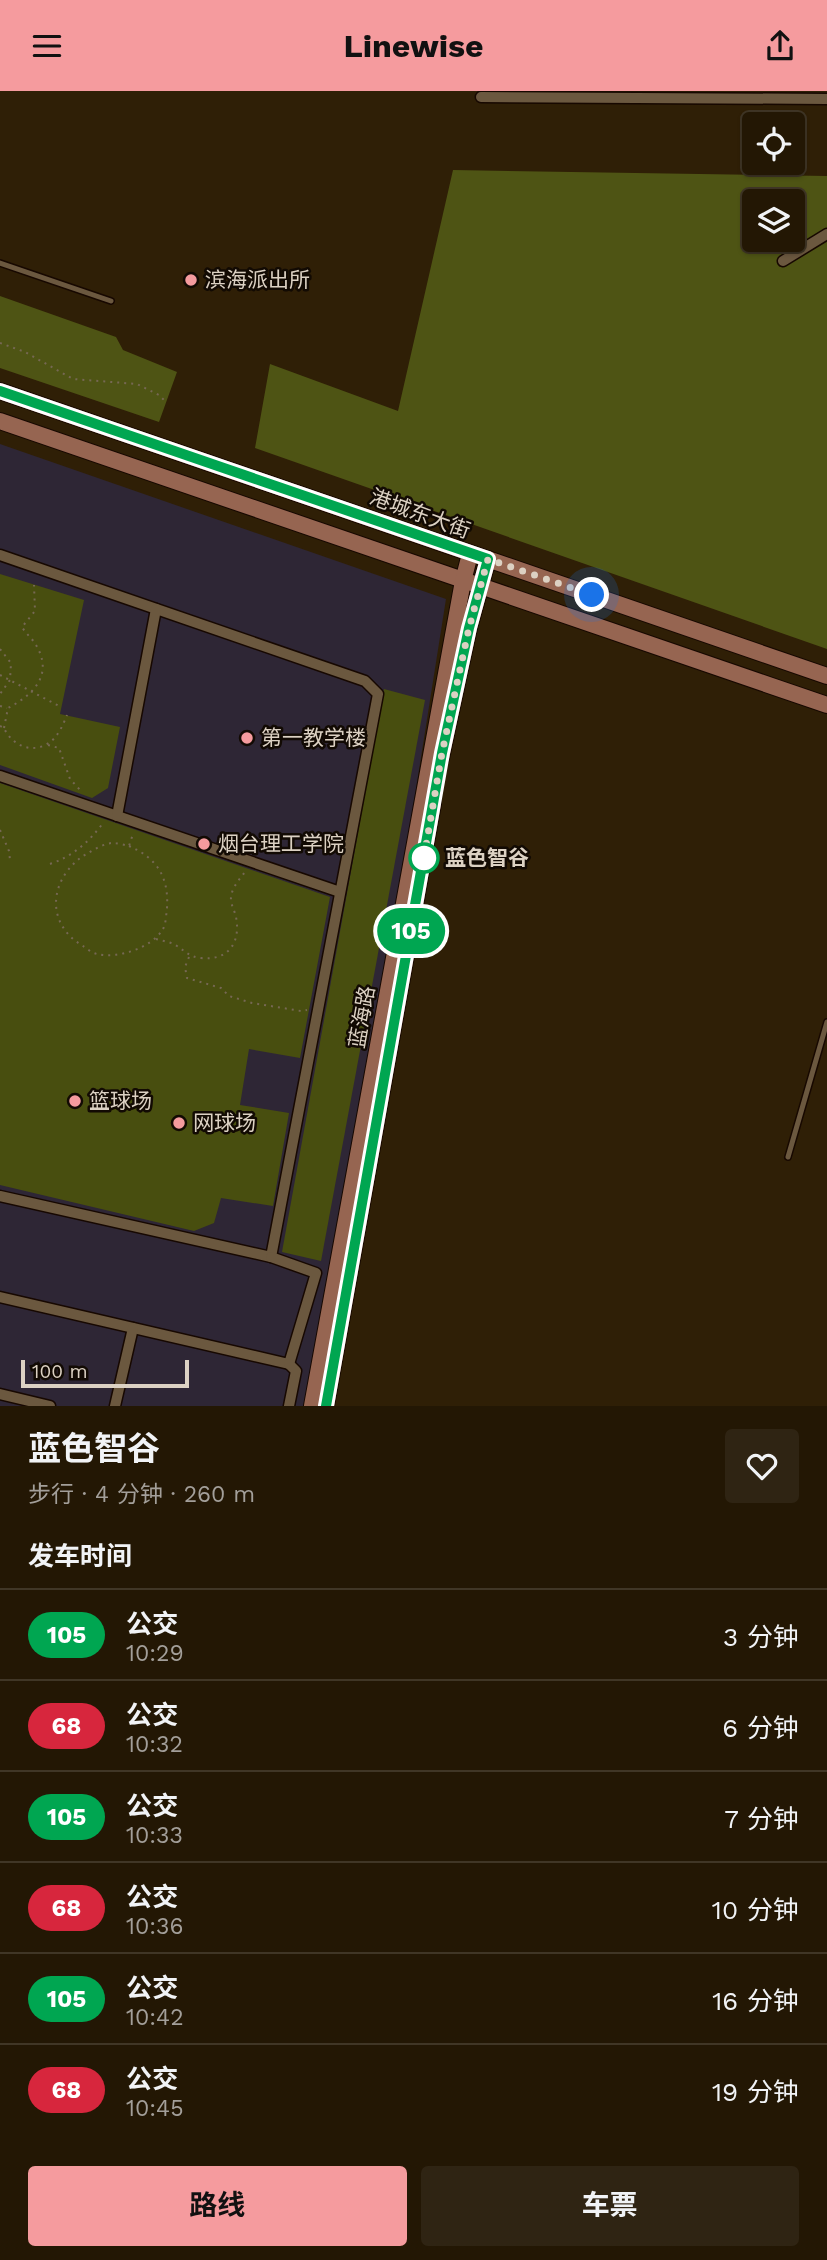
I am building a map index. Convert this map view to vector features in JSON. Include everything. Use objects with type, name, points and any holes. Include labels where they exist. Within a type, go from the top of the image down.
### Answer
[{"type":"main road","name":"港城东大街","points":[[0,391],[827,676]]},
{"type":"main road","points":[[0,421],[827,705]]},
{"type":"main road","name":"蓝海路","points":[[312,1406],[463,580],[470,554]]},
{"type":"main road","name":"蓝海路","points":[[326,1406],[442,753],[469,628],[488,559]]},
{"type":"street","points":[[481,97],[623,94],[827,99]]},
{"type":"street","points":[[783,261],[827,234]]},
{"type":"street","points":[[0,555],[365,681],[378,694],[271,1258]]},
{"type":"street","points":[[111,817],[156,609]]},
{"type":"street","points":[[0,776],[111,817],[340,892]]},
{"type":"street","points":[[0,1196],[271,1258],[316,1273],[289,1364]]},
{"type":"street","points":[[0,1297],[289,1364],[296,1371],[289,1406]]},
{"type":"street","points":[[115,1406],[133,1328]]},
{"type":"street","points":[[0,1394],[50,1406]]},
{"type":"lane","points":[[0,263],[111,301]]},
{"type":"lane","points":[[788,1157],[827,1022]]},
{"type":"path","points":[[0,343],[25,352],[73,379],[137,384],[152,391],[167,403]]},
{"type":"path","points":[[4,728],[8,708],[33,692],[41,680],[41,663],[36,645],[22,627],[35,611],[34,585]]},
{"type":"path","points":[[0,649],[12,663],[10,680],[0,694]]},
{"type":"path","points":[[0,675],[61,707]]},
{"type":"path","points":[[0,706],[8,708]]},
{"type":"path","points":[[48,744],[61,729],[66,715]]},
{"type":"path","points":[[0,726],[9,738],[26,748],[48,744],[59,748],[70,779],[83,795]]},
{"type":"path","points":[[50,864],[76,851],[111,817]]},
{"type":"path","points":[[129,846],[135,829]]},
{"type":"path","points":[[0,830],[10,860]]},
{"type":"path","points":[[111,843],[129,846],[145,853],[166,880],[165,927],[155,939],[121,954],[96,954],[64,931],[56,913],[55,895],[75,860],[111,843]]},
{"type":"path","points":[[155,939],[175,944],[189,956],[218,958],[233,947],[238,933],[231,901],[234,885],[247,869]]},
{"type":"path","points":[[189,956],[185,967],[187,978],[221,988],[229,996],[252,1003],[301,1011],[309,1009]]},
{"type":"shaded area","name":"烟台理工学院","points":[[0,444],[446,599],[392,941],[304,1406],[0,1406]]},
{"type":"green space","points":[[453,170],[827,176],[827,649],[255,448],[270,364],[398,411]]},
{"type":"green space","points":[[0,296],[116,337],[123,350],[177,372],[159,422],[0,368]]},
{"type":"green space","points":[[0,574],[84,600],[60,714],[120,727],[108,788],[92,798],[0,765]]},
{"type":"green space","points":[[384,689],[425,700],[321,1261],[282,1252]]},
{"type":"green space","points":[[0,783],[330,897],[300,1058],[249,1049],[240,1105],[289,1113],[273,1206],[221,1198],[214,1223],[194,1231],[0,1185]]},
{"type":"bus line","name":"105","points":[[0,391],[488,559],[469,628],[442,753],[326,1406]]},
{"type":"place","name":"滨海派出所","points":[[191,280]]},
{"type":"place","name":"第一教学楼","points":[[247,738]]},
{"type":"place","name":"烟台理工学院","points":[[204,844]]},
{"type":"place","name":"蓝色智谷","points":[[424,858]]},
{"type":"place","name":"篮球场","points":[[75,1101]]},
{"type":"place","name":"网球场","points":[[179,1123]]},
{"type":"route","points":[[424,858],[423,863],[442,753],[469,628],[488,559],[592,595]]}]
